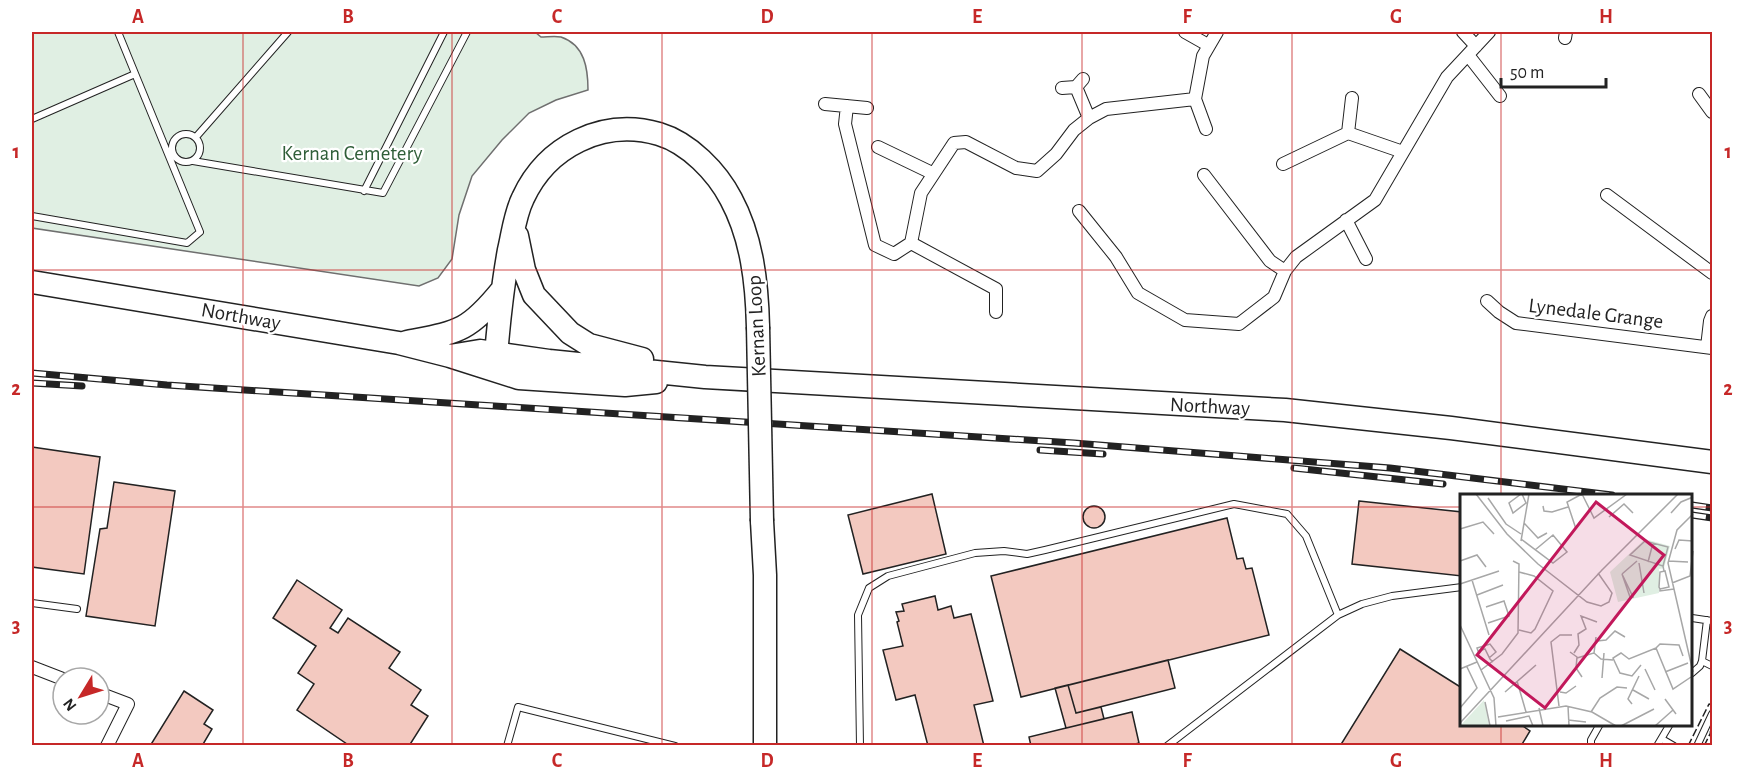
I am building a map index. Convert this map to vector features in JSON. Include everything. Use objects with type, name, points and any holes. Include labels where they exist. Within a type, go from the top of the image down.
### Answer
[{"type":"highway","name":"Kernan Loop","points":[[495,363],[502,290],[514,222],[523,198],[534,179],[553,157],[576,140],[603,132],[633,129],[659,134],[685,146],[708,166],[731,199],[746,237],[757,284],[765,575],[765,746]]},
{"type":"highway","points":[[514,222],[524,270],[534,295],[570,333],[589,345],[705,377]]},
{"type":"highway","name":"Northway","points":[[32,282],[399,344],[450,356],[480,351],[495,363],[659,382],[705,377]]},
{"type":"highway","points":[[399,344],[463,329],[478,318],[502,290]]},
{"type":"highway","name":"Northway","points":[[495,363],[1285,410],[1451,428],[1713,462]]},
{"type":"street","points":[[1185,32],[1208,45]]},
{"type":"street","points":[[1206,129],[1195,99],[1203,56],[1217,32]]},
{"type":"street","points":[[1463,32],[1500,96]]},
{"type":"street","points":[[1078,211],[1116,257],[1138,293],[1185,320],[1239,324],[1274,297],[1285,271],[1296,257],[1375,200],[1447,77],[1489,32]]},
{"type":"street","points":[[1062,88],[1079,83],[1089,118]]},
{"type":"street","points":[[1699,94],[1713,112]]},
{"type":"street","points":[[1348,133],[1352,98]]},
{"type":"street","points":[[847,106],[845,123],[875,245],[894,254],[910,243],[921,193],[954,143],[966,142],[1016,168],[1036,171],[1056,154],[1074,130],[1089,118],[1106,110],[1195,99]]},
{"type":"street","points":[[825,104],[867,108]]},
{"type":"street","points":[[1283,164],[1348,133],[1403,152]]},
{"type":"street","points":[[878,147],[933,173]]},
{"type":"street","points":[[1204,175],[1270,261],[1285,271]]},
{"type":"street","points":[[1607,195],[1713,273]]},
{"type":"street","points":[[1346,220],[1366,259]]},
{"type":"street","points":[[910,243],[996,289],[996,312]]},
{"type":"street","name":"Lynedale Grange","points":[[1487,301],[1499,312],[1516,322],[1710,348],[1710,321],[1713,316]]},
{"type":"street","points":[[32,667],[51,674]]},
{"type":"street","points":[[107,746],[128,704],[111,698]]},
{"type":"lane","points":[[32,216],[188,243],[200,232],[118,32]]},
{"type":"lane","points":[[196,137],[288,32]]},
{"type":"lane","points":[[364,191],[444,32]]},
{"type":"lane","points":[[171,157],[181,162],[193,161],[383,193],[467,32]]},
{"type":"lane","points":[[32,119],[135,74]]},
{"type":"lane","points":[[171,157],[176,138],[184,134],[196,137],[200,142],[201,152],[193,161]]},
{"type":"lane","points":[[860,746],[858,615],[869,588],[888,576],[975,553],[1004,551],[1027,554],[1234,504],[1287,514],[1306,536],[1338,615]]},
{"type":"lane","points":[[1167,746],[1338,615],[1362,604],[1392,596],[1460,588]]},
{"type":"lane","points":[[32,603],[77,609]]},
{"type":"lane","points":[[1693,618],[1710,621],[1702,662],[1693,670]]},
{"type":"lane","points":[[1702,662],[1713,666]]},
{"type":"lane","points":[[507,746],[518,707],[675,746]]},
{"type":"lane","points":[[1697,746],[1713,714]]},
{"type":"lane","points":[[1591,746],[1591,740],[1599,726]]},
{"type":"lane","points":[[1658,746],[1669,726]]},
{"type":"lane","points":[[1662,739],[1674,746]]},
{"type":"green space","name":"Kernan Cemetery","points":[[32,32],[535,32],[541,37],[561,37],[575,46],[584,59],[588,90],[556,100],[529,113],[502,140],[472,176],[459,215],[452,259],[438,278],[419,286],[32,228]]},
{"type":"building","points":[[32,447],[100,457],[84,574],[32,567]]},
{"type":"building","points":[[114,482],[175,491],[155,626],[86,616],[100,529],[107,528]]},
{"type":"building","points":[[932,494],[946,554],[863,574],[848,515]]},
{"type":"building","points":[[1359,501],[1460,512],[1460,576],[1352,564]]},
{"type":"building","points":[[1094,506],[1102,509],[1105,517],[1102,525],[1094,528],[1086,525],[1083,517],[1086,509]]},
{"type":"building","points":[[1227,518],[1237,559],[1243,558],[1246,569],[1252,568],[1269,635],[1021,697],[991,576]]},
{"type":"building","points":[[297,580],[342,610],[330,628],[338,633],[348,618],[400,652],[389,668],[421,690],[411,705],[428,716],[409,746],[350,746],[297,710],[314,684],[298,673],[316,646],[273,618]]},
{"type":"building","points":[[935,596],[938,610],[951,606],[954,618],[971,614],[993,701],[974,705],[984,746],[928,746],[915,695],[896,700],[883,650],[903,646],[896,612],[904,611],[902,604]]},
{"type":"building","points":[[1400,649],[1460,687],[1460,726],[1523,726],[1530,731],[1521,746],[1340,746]]},
{"type":"building","points":[[1168,660],[1175,688],[1076,713],[1068,685]]},
{"type":"building","points":[[1068,685],[1076,713],[1101,707],[1104,719],[1066,728],[1055,688]]},
{"type":"building","points":[[184,691],[213,710],[204,724],[212,729],[202,746],[150,746]]},
{"type":"building","points":[[1132,712],[1139,743],[1128,746],[1031,746],[1029,737]]},
{"type":"railway","points":[[32,373],[167,385],[1074,443],[1390,468],[1604,494]]},
{"type":"railway","points":[[32,383],[82,386]]},
{"type":"railway","points":[[1040,450],[1103,454]]},
{"type":"railway","points":[[1294,468],[1443,484]]},
{"type":"railway","points":[[1693,505],[1712,508]]},
{"type":"railway","points":[[1693,515],[1712,518]]},
{"type":"fence","points":[[1688,746],[1709,704],[1712,705]]},
{"type":"fence","points":[[1704,746],[1712,730]]}]
